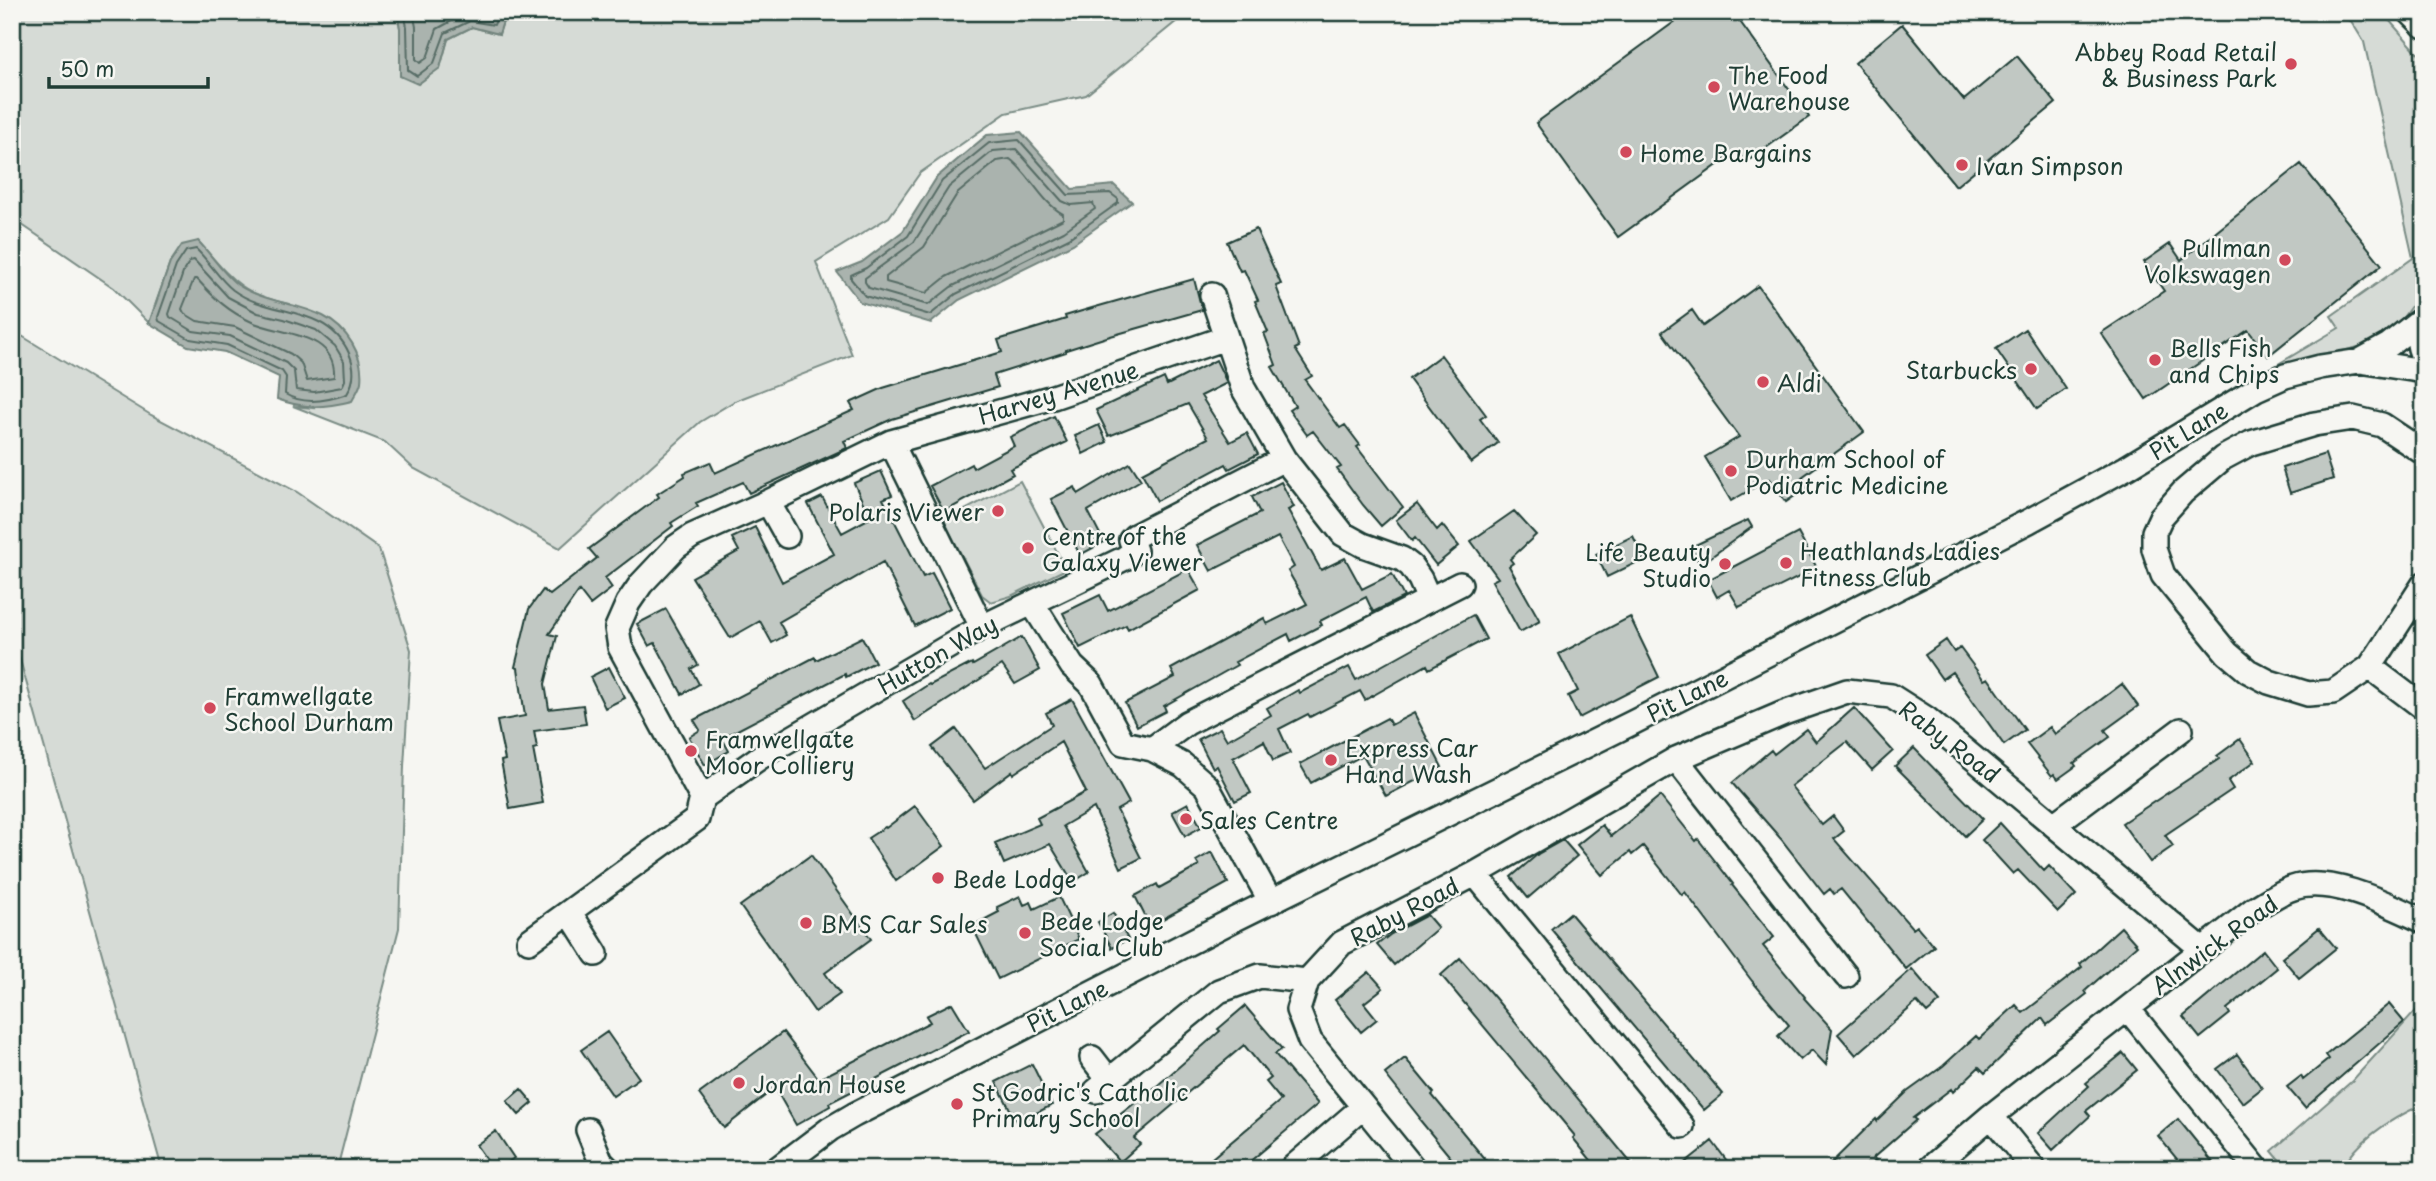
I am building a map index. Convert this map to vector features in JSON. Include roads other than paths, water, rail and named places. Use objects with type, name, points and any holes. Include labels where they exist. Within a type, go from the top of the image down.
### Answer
[{"type":"street","points":[[2410,12],[2424,26]]},
{"type":"street","points":[[1212,295],[1242,388],[1284,459],[1343,534],[1363,545],[1402,559],[1420,579],[1429,599]]},
{"type":"street","points":[[2423,318],[2418,339],[2424,358]]},
{"type":"street","name":"Pit Lane","points":[[777,1169],[853,1115],[1011,1033],[2029,522],[2126,468],[2256,388],[2297,373],[2360,361],[2389,345],[2423,318]]},
{"type":"street","name":"Harvey Avenue","points":[[702,798],[620,647],[617,628],[628,603],[641,584],[676,547],[691,536],[891,442],[1053,397],[1225,338]]},
{"type":"street","name":"Pit Lane","points":[[2360,361],[2424,371]]},
{"type":"street","points":[[2424,453],[2382,425],[2354,418],[2314,424],[2251,443],[2223,458],[2183,492],[2161,517],[2154,532],[2154,549],[2164,575],[2227,653],[2248,671],[2269,682],[2308,694],[2333,692],[2370,667],[2424,584]]},
{"type":"street","points":[[891,442],[982,627]]},
{"type":"street","points":[[1271,902],[1207,786],[1183,765],[1152,749],[1123,743],[1091,684],[1072,666],[1032,603],[1125,558],[1135,551],[1131,540],[1135,536],[1284,459]]},
{"type":"street","points":[[768,502],[787,536]]},
{"type":"street","points":[[1152,749],[1187,723],[1460,584]]},
{"type":"street","name":"Hutton Way","points":[[529,941],[697,819],[702,798],[763,755],[982,627],[1032,603]]},
{"type":"street","points":[[2370,667],[2424,708]]},
{"type":"street","name":"Raby Road","points":[[1307,981],[1342,943],[1475,874],[1676,759],[1784,713],[1847,691],[1891,696],[1927,719],[2202,949]]},
{"type":"street","points":[[2055,824],[2181,730]]},
{"type":"street","points":[[1676,759],[1846,976]]},
{"type":"street","name":"Raby Road","points":[[1475,874],[1682,1126]]},
{"type":"street","name":"Alnwick Road","points":[[1929,1169],[1991,1116],[2202,949],[2254,909],[2294,887],[2325,885],[2364,894],[2424,920]]},
{"type":"street","points":[[570,913],[596,954]]},
{"type":"street","points":[[1092,1058],[1102,1085],[1219,990],[1260,976],[1307,981],[1298,1010],[1310,1041],[1414,1169]]},
{"type":"street","name":"Alnwick Road","points":[[2128,1009],[2257,1169]]},
{"type":"street","points":[[1291,1169],[1363,1107]]},
{"type":"street","points":[[1991,1116],[2034,1169]]},
{"type":"street","points":[[588,1130],[601,1161],[608,1169]]},
{"type":"water","points":[[397,12],[506,12],[499,34],[472,27],[448,39],[440,68],[418,84],[400,76],[400,28]]},
{"type":"water","points":[[1021,132],[1072,189],[1114,185],[1132,202],[1073,244],[959,300],[931,323],[860,302],[837,272],[862,262],[903,231],[937,177],[987,135]]},
{"type":"water","points":[[198,241],[238,285],[258,295],[323,316],[346,335],[357,352],[361,372],[359,389],[352,401],[314,406],[296,405],[277,399],[279,377],[225,352],[188,346],[149,323],[170,263],[182,245]]},
{"type":"place","name":"Abbey Road Retail & Business Park","points":[[2291,64]]},
{"type":"place","name":"The Food Warehouse","points":[[1714,87]]},
{"type":"place","name":"Home Bargains","points":[[1626,152]]},
{"type":"place","name":"Ivan Simpson","points":[[1962,165]]},
{"type":"place","name":"Pullman Volkswagen","points":[[2285,260]]},
{"type":"place","name":"Bells Fish and Chips","points":[[2155,360]]},
{"type":"place","name":"Starbucks","points":[[2031,369]]},
{"type":"place","name":"Aldi","points":[[1763,382]]},
{"type":"place","name":"Durham School of Podiatric Medicine","points":[[1731,471]]},
{"type":"place","name":"Polaris Viewer","points":[[998,511]]},
{"type":"place","name":"Centre of the Galaxy Viewer","points":[[1028,548]]},
{"type":"place","name":"Heathlands Ladies Fitness Club","points":[[1786,563]]},
{"type":"place","name":"Life Beauty Studio","points":[[1725,564]]},
{"type":"place","name":"Framwellgate School Durham","points":[[210,708]]},
{"type":"place","name":"Framwellgate Moor Colliery","points":[[691,751]]},
{"type":"place","name":"Express Car Hand Wash","points":[[1331,760]]},
{"type":"place","name":"Sales Centre","points":[[1186,819]]},
{"type":"place","name":"Bede Lodge","points":[[938,878]]},
{"type":"place","name":"BMS Car Sales","points":[[806,923]]},
{"type":"place","name":"Bede Lodge Social Club","points":[[1025,933]]},
{"type":"place","name":"Jordan House","points":[[739,1083]]},
{"type":"place","name":"St Godric's Catholic Primary School","points":[[957,1104]]}]
